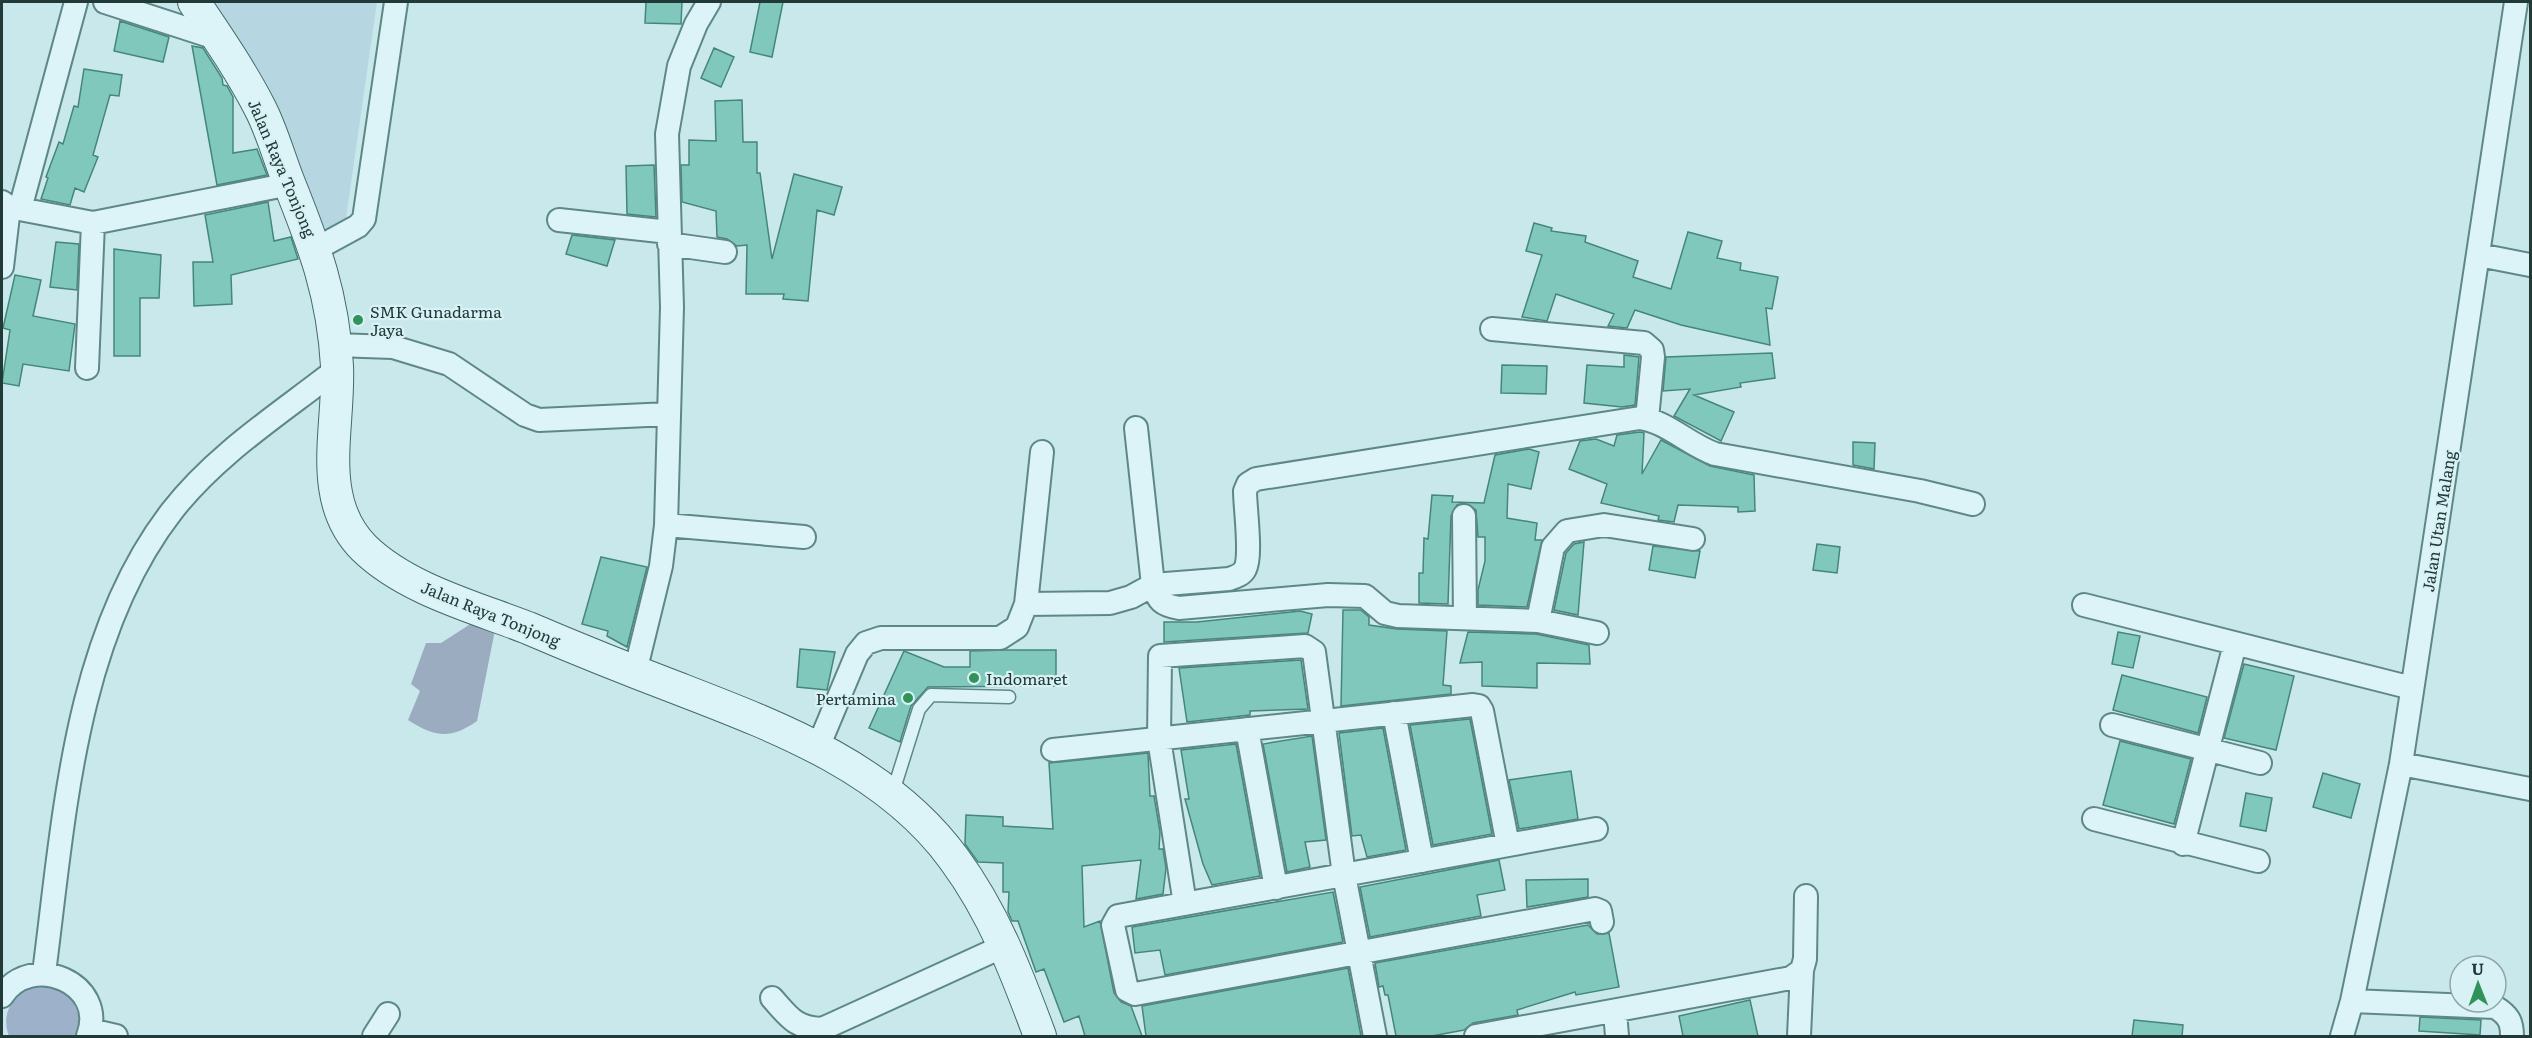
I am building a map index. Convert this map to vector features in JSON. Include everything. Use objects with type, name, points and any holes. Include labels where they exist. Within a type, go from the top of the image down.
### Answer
[{"type":"main road","name":"Jalan Raya Tonjong","points":[[194,2],[219,39],[260,109],[316,249],[328,292],[336,357],[333,462],[335,492],[340,513],[351,533],[367,551],[425,587],[635,672],[782,728],[818,747],[891,796],[932,832],[953,857],[974,888],[1006,945],[1040,1036]]},
{"type":"street","points":[[2,267],[10,206],[76,2]]},
{"type":"street","points":[[105,2],[219,39]]},
{"type":"street","points":[[316,249],[358,226],[364,219],[396,2]]},
{"type":"street","points":[[635,672],[661,566],[666,525],[672,307],[667,134],[679,66],[696,24],[709,2]]},
{"type":"street","name":"Jalan Utan Malang","points":[[2342,1036],[2352,1001],[2401,764],[2516,2]]},
{"type":"street","points":[[10,206],[93,223],[290,184]]},
{"type":"street","points":[[559,220],[669,238],[725,252]]},
{"type":"street","points":[[87,368],[93,223]]},
{"type":"street","points":[[2479,255],[2530,265]]},
{"type":"street","points":[[1492,329],[1644,343],[1649,346],[1653,357],[1647,419]]},
{"type":"street","points":[[44,973],[66,802],[80,730],[99,656],[120,596],[145,548],[173,509],[211,468],[336,357],[393,347],[449,364],[525,415],[539,420],[669,414]]},
{"type":"street","points":[[1026,604],[1110,603],[1131,597],[1153,585],[1229,579],[1239,575],[1246,568],[1247,557],[1245,491],[1248,484],[1256,479],[1618,421],[1647,419],[1693,446],[1715,454],[1920,491],[1973,504]]},
{"type":"street","points":[[1136,428],[1153,585],[1158,600],[1179,608],[1328,595],[1365,596],[1385,613],[1398,616],[1538,621],[1597,633]]},
{"type":"street","points":[[818,747],[857,654],[866,643],[881,638],[1000,638],[1017,627],[1026,604],[1042,452]]},
{"type":"street","points":[[1464,516],[1466,618]]},
{"type":"street","points":[[666,525],[804,537]]},
{"type":"street","points":[[1538,621],[1553,547],[1567,531],[1604,525],[1693,538]]},
{"type":"street","points":[[2084,605],[2412,688]]},
{"type":"street","points":[[2183,844],[2235,644]]},
{"type":"street","points":[[1185,904],[1159,739],[1158,661],[1164,655],[1305,646],[1311,648],[1314,652],[1324,720],[1344,875],[1374,1036]]},
{"type":"street","points":[[1053,750],[1324,720],[1479,706],[1482,711],[1508,845]]},
{"type":"street","points":[[1394,713],[1422,861]]},
{"type":"street","points":[[2112,725],[2260,763]]},
{"type":"street","points":[[1247,729],[1276,888]]},
{"type":"street","points":[[2401,764],[2530,789]]},
{"type":"street","points":[[2094,819],[2183,844],[2258,861]]},
{"type":"street","points":[[1596,829],[1119,916],[1114,920],[1113,925],[1127,990],[1130,993],[1595,909],[1600,911],[1602,922]]},
{"type":"street","points":[[1799,1036],[1802,970],[1805,958],[1806,896]]},
{"type":"street","points":[[772,998],[795,1023],[807,1028],[822,1029],[1006,945]]},
{"type":"street","points":[[1476,1036],[1791,978],[1802,970]]},
{"type":"street","points":[[2,996],[14,982],[28,975],[44,973],[61,976],[80,992],[91,1014],[89,1033],[116,1036]]},
{"type":"street","points":[[2352,1001],[2495,1007],[2507,1014],[2512,1026],[2512,1036]]},
{"type":"street","points":[[1615,1012],[1617,1036]]},
{"type":"street","points":[[374,1036],[388,1014]]},
{"type":"lane","points":[[891,796],[919,709],[927,698],[931,695],[1009,697]]},
{"type":"shaded area","points":[[209,2],[377,2],[346,218],[326,231]]},
{"type":"shaded area","points":[[472,623],[495,630],[477,721],[450,734],[426,730],[408,720],[420,691],[411,684],[426,643],[441,643]]},
{"type":"shaded area","points":[[36,985],[48,985],[71,996],[80,1019],[77,1036],[9,1036],[6,1020],[10,1005],[21,994]]},
{"type":"building","points":[[646,2],[682,2],[681,24],[645,23]]},
{"type":"building","points":[[760,2],[783,2],[772,57],[750,52]]},
{"type":"building","points":[[120,21],[169,37],[163,62],[114,51]]},
{"type":"building","points":[[192,46],[203,48],[222,78],[223,85],[227,86],[233,97],[233,153],[257,149],[267,175],[217,185]]},
{"type":"building","points":[[714,48],[734,57],[721,87],[701,78]]},
{"type":"building","points":[[84,69],[122,75],[119,96],[110,95],[93,155],[98,157],[84,192],[75,188],[70,205],[41,199],[48,178],[46,177],[59,142],[63,144],[74,106],[78,107]]},
{"type":"building","points":[[742,100],[743,142],[757,142],[757,173],[760,173],[772,259],[794,174],[842,187],[834,215],[817,210],[808,301],[783,299],[784,294],[746,294],[747,245],[737,246],[727,239],[717,237],[716,211],[682,202],[681,165],[689,165],[689,140],[716,141],[715,101]]},
{"type":"building","points":[[654,165],[656,217],[627,214],[626,166]]},
{"type":"building","points":[[268,202],[274,241],[291,237],[298,259],[231,275],[232,304],[194,306],[193,262],[213,262],[205,215]]},
{"type":"building","points":[[1534,223],[1552,228],[1551,231],[1586,236],[1585,242],[1638,261],[1633,277],[1671,289],[1688,232],[1722,241],[1717,258],[1741,263],[1740,270],[1778,277],[1772,309],[1766,308],[1770,345],[1681,325],[1635,310],[1627,328],[1608,326],[1614,314],[1556,294],[1547,321],[1522,317],[1542,255],[1526,251]]},
{"type":"building","points":[[572,235],[615,240],[607,266],[566,254]]},
{"type":"building","points":[[56,242],[79,244],[77,290],[50,287]]},
{"type":"building","points":[[114,249],[161,255],[159,298],[140,298],[140,356],[114,356]]},
{"type":"building","points":[[15,275],[41,280],[33,316],[75,324],[69,371],[23,364],[19,386],[2,383],[10,330],[3,328]]},
{"type":"building","points":[[1772,353],[1775,378],[1740,383],[1741,387],[1694,395],[1734,412],[1721,441],[1674,416],[1690,389],[1663,391],[1666,357]]},
{"type":"building","points":[[1624,355],[1639,357],[1635,405],[1622,407],[1584,403],[1587,365],[1624,367]]},
{"type":"building","points":[[1502,365],[1547,366],[1546,394],[1501,393]]},
{"type":"building","points":[[1644,433],[1642,474],[1661,440],[1710,466],[1754,475],[1755,511],[1738,512],[1738,507],[1678,505],[1674,522],[1658,520],[1659,516],[1601,503],[1607,484],[1569,469],[1580,441],[1596,439],[1614,446],[1617,435]]},
{"type":"building","points":[[1853,442],[1875,443],[1874,469],[1853,465]]},
{"type":"building","points":[[1529,449],[1539,452],[1531,489],[1508,484],[1507,518],[1537,523],[1535,540],[1542,540],[1527,607],[1478,605],[1478,590],[1485,561],[1485,537],[1478,537],[1476,510],[1464,503],[1457,505],[1451,516],[1448,604],[1419,603],[1419,573],[1423,573],[1424,538],[1428,539],[1432,495],[1453,496],[1452,502],[1484,503],[1495,455]]},
{"type":"building","points":[[1584,542],[1578,615],[1554,610],[1566,553],[1574,544]]},
{"type":"building","points":[[1817,544],[1840,547],[1837,573],[1813,570]]},
{"type":"building","points":[[1653,546],[1700,551],[1695,578],[1649,570]]},
{"type":"building","points":[[601,557],[647,567],[627,647],[607,636],[608,631],[582,624]]},
{"type":"building","points":[[1343,610],[1361,610],[1369,617],[1369,625],[1397,629],[1447,631],[1443,685],[1451,686],[1451,694],[1341,706]]},
{"type":"building","points":[[1300,611],[1312,614],[1308,633],[1164,642],[1164,622],[1197,622]]},
{"type":"building","points":[[1468,632],[1536,634],[1589,645],[1590,664],[1537,663],[1537,688],[1482,686],[1482,662],[1460,663]]},
{"type":"building","points":[[2118,632],[2140,636],[2133,668],[2112,664]]},
{"type":"building","points":[[800,649],[835,652],[827,690],[797,687]]},
{"type":"building","points":[[1056,650],[1056,686],[928,687],[911,706],[900,742],[869,728],[904,651],[944,667],[970,667],[970,651]]},
{"type":"building","points":[[1301,660],[1308,709],[1250,711],[1250,715],[1187,722],[1179,668]]},
{"type":"building","points":[[2244,664],[2294,676],[2276,750],[2224,738]]},
{"type":"building","points":[[2122,675],[2207,697],[2198,733],[2113,710]]},
{"type":"building","points":[[1470,719],[1492,834],[1433,845],[1410,725]]},
{"type":"building","points":[[1383,728],[1406,850],[1367,857],[1361,835],[1352,836],[1339,733]]},
{"type":"building","points":[[1312,736],[1326,840],[1305,842],[1310,867],[1287,872],[1263,744]]},
{"type":"building","points":[[2120,741],[2191,759],[2174,824],[2103,805]]},
{"type":"building","points":[[1236,744],[1260,876],[1212,885],[1203,864],[1185,799],[1189,799],[1181,750]]},
{"type":"building","points":[[1148,753],[1150,796],[1154,796],[1160,832],[1159,849],[1163,849],[1166,868],[1163,894],[1136,899],[1141,860],[1082,866],[1084,927],[1100,921],[1114,993],[1121,1002],[1131,1006],[1142,1036],[1085,1036],[1079,1016],[1064,1022],[1044,969],[1036,972],[1018,921],[1012,921],[1008,912],[1009,892],[1003,892],[1003,863],[978,862],[965,844],[966,815],[1003,817],[1003,826],[1053,829],[1049,763]]},
{"type":"building","points":[[1571,771],[1578,819],[1519,829],[1509,780]]},
{"type":"building","points":[[2323,773],[2360,784],[2351,818],[2313,807]]},
{"type":"building","points":[[2246,793],[2272,798],[2266,831],[2240,826]]},
{"type":"building","points":[[1499,860],[1505,890],[1477,895],[1481,916],[1370,937],[1360,887]]},
{"type":"building","points":[[1588,879],[1588,897],[1527,907],[1526,880]]},
{"type":"building","points":[[1333,892],[1343,942],[1165,975],[1160,950],[1135,953],[1132,927]]},
{"type":"building","points":[[1588,925],[1597,934],[1609,933],[1619,987],[1576,995],[1575,992],[1517,1010],[1518,1015],[1473,1023],[1464,1030],[1432,1036],[1396,1036],[1388,995],[1385,995],[1383,986],[1379,987],[1375,963]]},
{"type":"building","points":[[1348,968],[1361,1036],[1146,1036],[1142,1006]]},
{"type":"building","points":[[1750,1000],[1758,1036],[1683,1036],[1679,1016]]},
{"type":"building","points":[[2420,1017],[2481,1020],[2480,1035],[2419,1031]]},
{"type":"building","points":[[2134,1020],[2183,1025],[2182,1036],[2132,1036]]},
{"type":"place","name":"SMK Gunadarma Jaya","points":[[358,320]]},
{"type":"place","name":"Indomaret","points":[[974,678]]},
{"type":"place","name":"Pertamina","points":[[908,698]]}]
